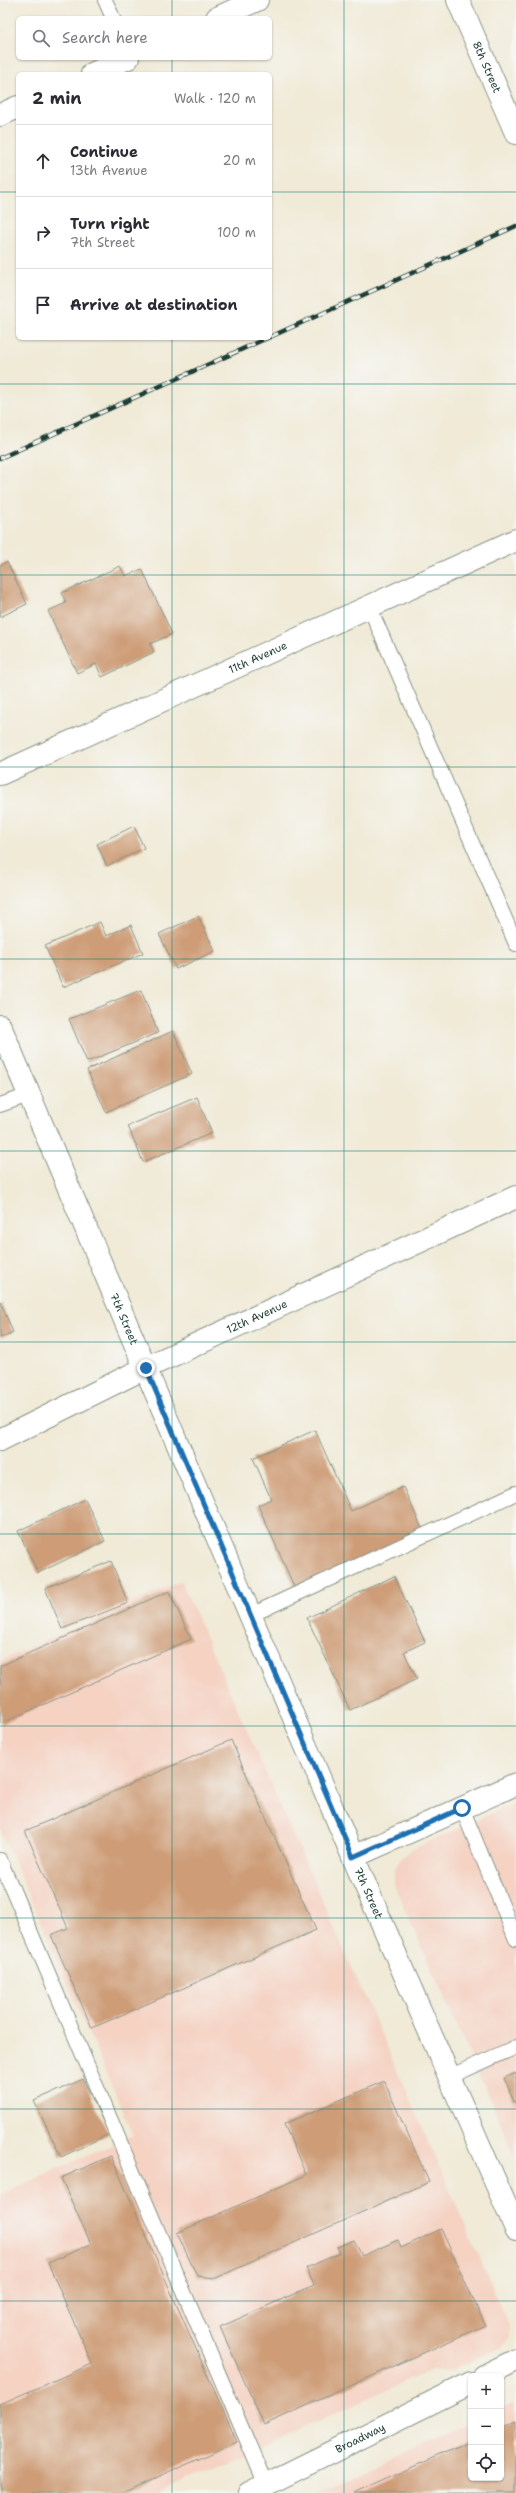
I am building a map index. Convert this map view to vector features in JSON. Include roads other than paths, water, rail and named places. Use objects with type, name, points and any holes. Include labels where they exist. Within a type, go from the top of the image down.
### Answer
[{"type":"street","points":[[221,16],[257,0]]},
{"type":"street","name":"8th Street","points":[[458,0],[516,133]]},
{"type":"street","points":[[96,72],[124,60]]},
{"type":"street","points":[[0,115],[16,108]]},
{"type":"street","name":"11th Avenue","points":[[0,774],[516,540]]},
{"type":"street","name":"7th Street","points":[[0,1026],[28,1095],[146,1368],[353,1857],[516,2229]]},
{"type":"street","name":"12th Avenue","points":[[0,1440],[146,1368],[516,1197]]},
{"type":"street","points":[[353,1857],[516,1784]]},
{"type":"street","points":[[490,2373],[516,2360]]},
{"type":"street","name":"Broadway","points":[[257,2489],[468,2384]]},
{"type":"lane","points":[[105,0],[112,16]]},
{"type":"lane","points":[[370,606],[516,944]]},
{"type":"lane","points":[[0,1105],[28,1095]]},
{"type":"lane","points":[[251,1615],[516,1493]]},
{"type":"lane","points":[[462,1808],[516,1939]]},
{"type":"lane","points":[[0,1860],[257,2489]]},
{"type":"lane","points":[[449,2077],[516,2047]]},
{"type":"railway","points":[[272,336],[516,226]]},
{"type":"railway","points":[[0,458],[263,340]]}]
